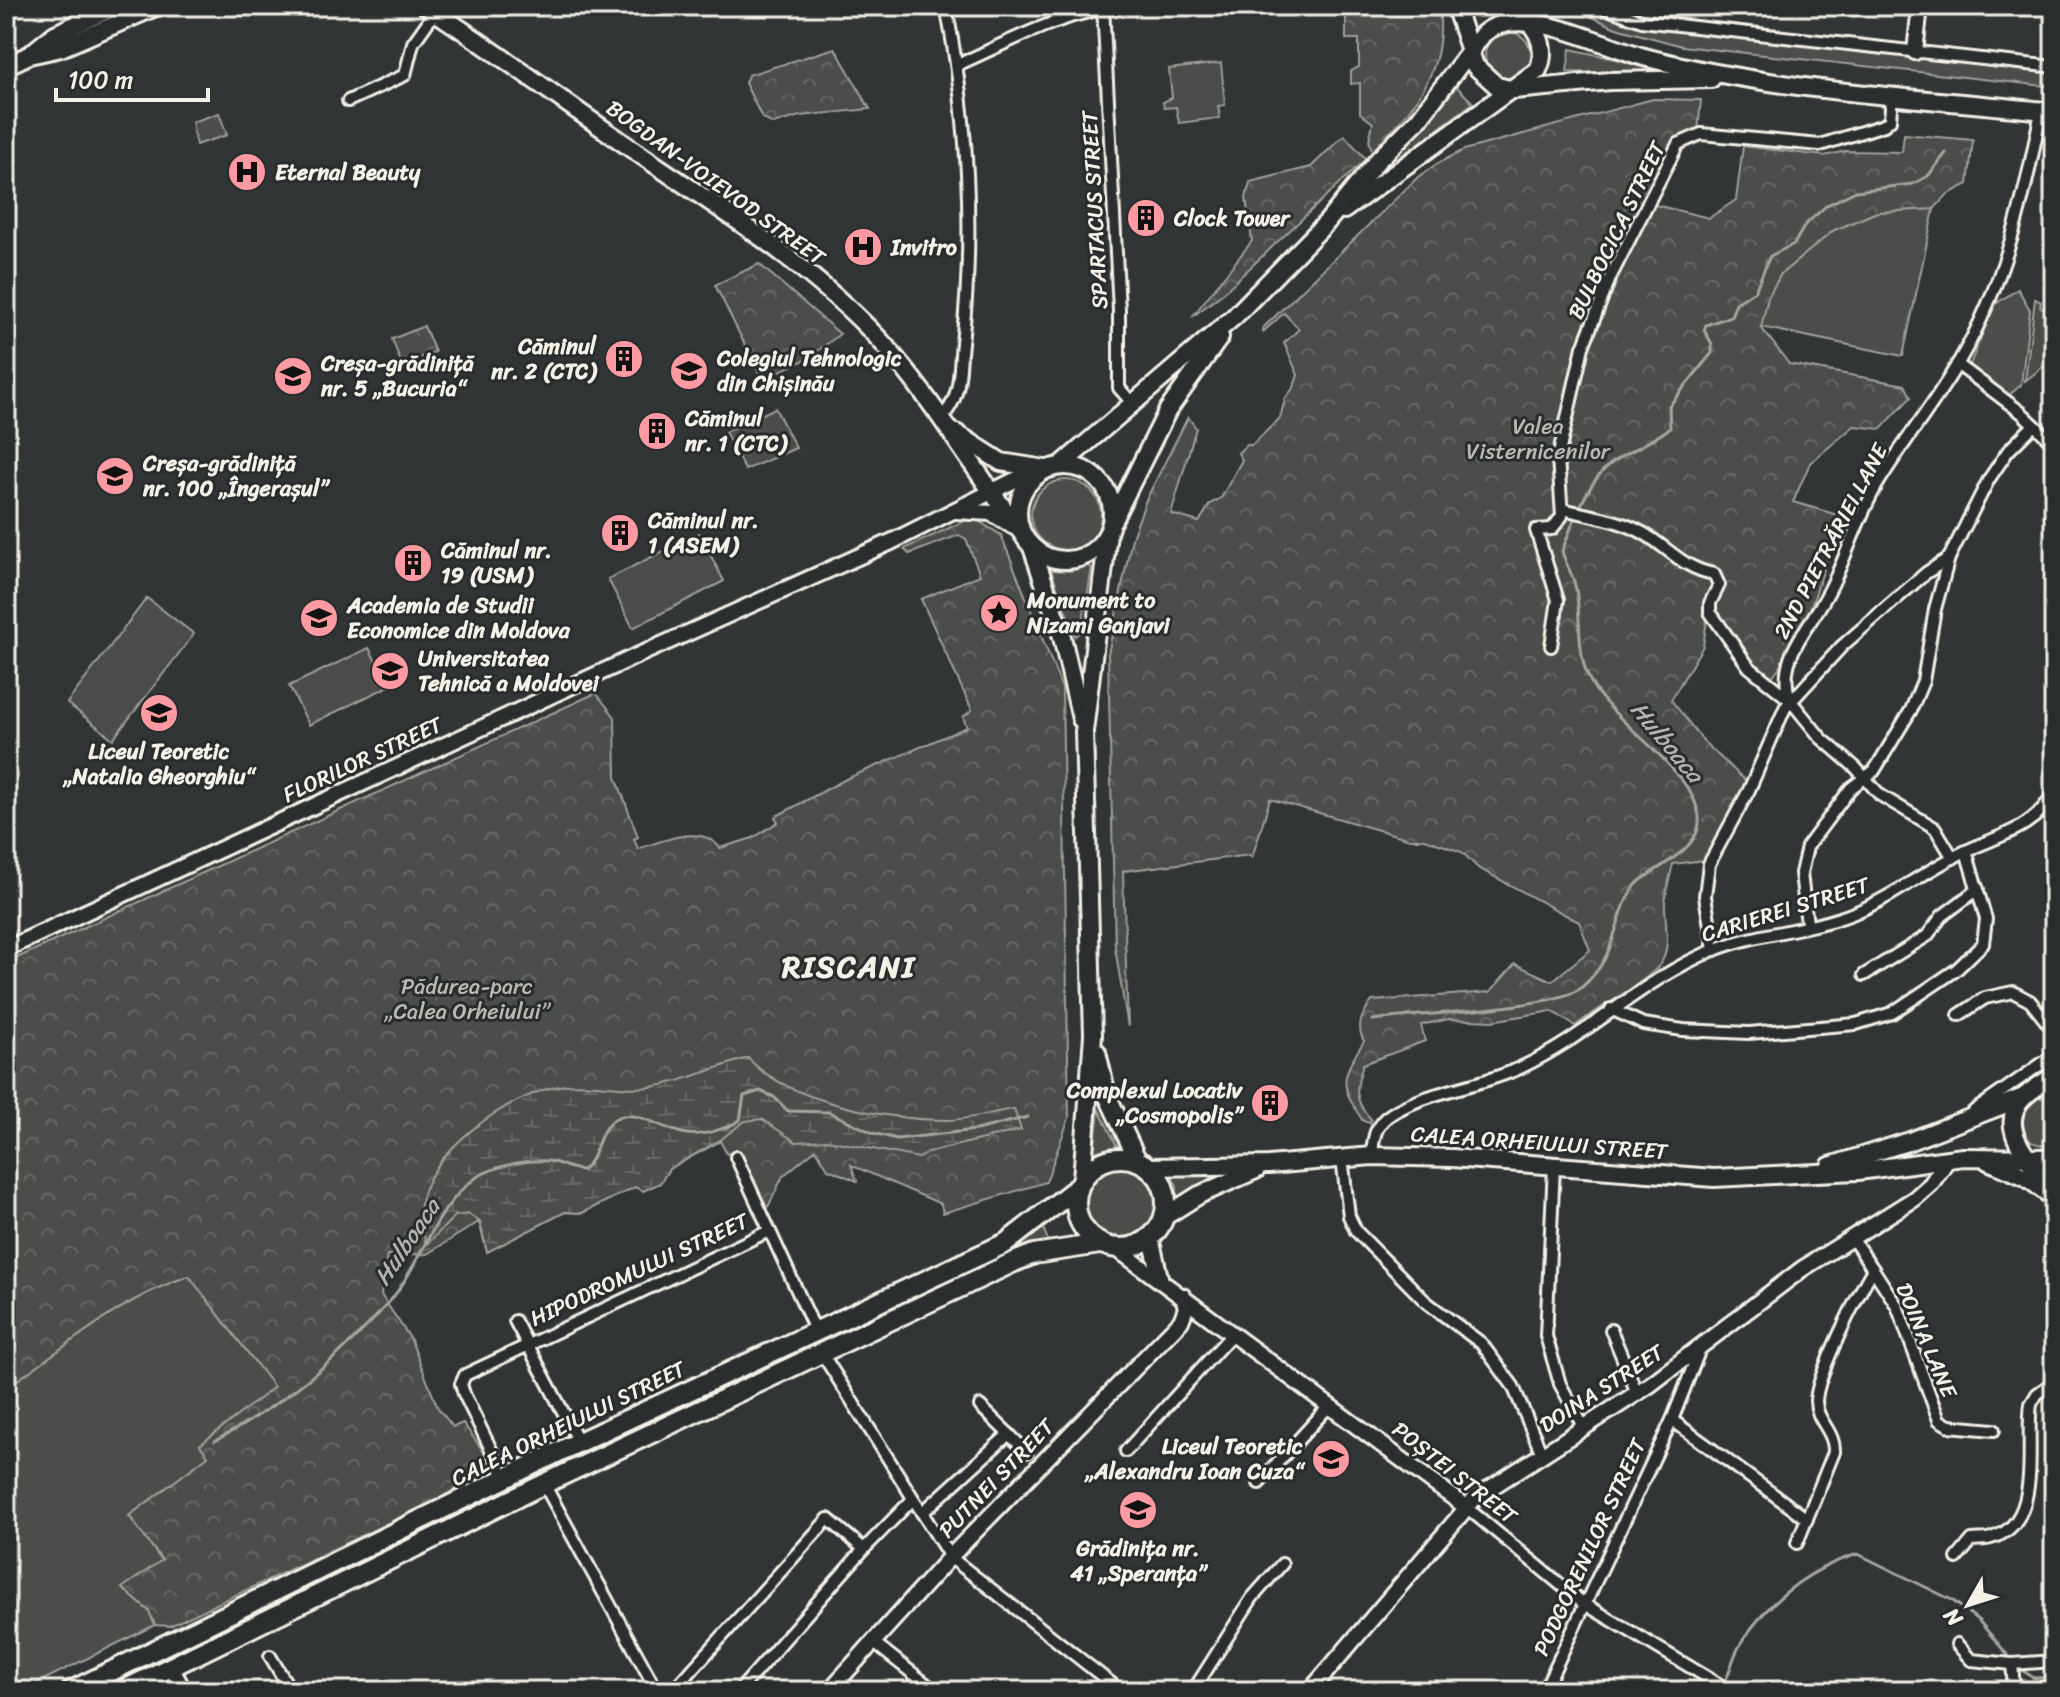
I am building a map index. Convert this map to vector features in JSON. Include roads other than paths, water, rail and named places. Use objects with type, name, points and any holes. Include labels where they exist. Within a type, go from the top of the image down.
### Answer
[{"type":"highway","points":[[1112,1158],[1143,1164],[1165,1190],[1164,1217],[1151,1238],[1129,1248],[1109,1246],[1087,1234],[1078,1220],[1075,1203],[1080,1183],[1100,1162],[1112,1158]]},
{"type":"highway","name":"CALEA ORHEIULUI STREET","points":[[71,1691],[579,1442],[1006,1243],[1080,1183]]},
{"type":"highway","name":"CALEA ORHEIULUI STREET","points":[[122,1691],[544,1484],[1024,1258],[1109,1246]]},
{"type":"highway","points":[[331,1565],[340,1583]]},
{"type":"main road","points":[[29,55],[55,34],[116,6]]},
{"type":"main road","points":[[6,66],[29,55],[61,48],[158,6]]},
{"type":"main road","points":[[1455,6],[1483,77],[1497,86],[1514,90],[1610,81],[1728,78],[2048,111]]},
{"type":"main road","points":[[1514,6],[1531,21],[1624,51],[1728,78]]},
{"type":"main road","points":[[1915,52],[1920,6]]},
{"type":"main road","name":"BOGDAN-VOIEVOD STREET","points":[[430,9],[787,256],[877,338],[946,422],[972,469],[1027,540]]},
{"type":"main road","points":[[1084,732],[1062,637],[1019,519],[1023,496],[1052,467],[1134,405],[1235,316],[1327,222],[1377,161],[1418,120],[1470,50],[1495,25],[1531,21]]},
{"type":"main road","points":[[1327,222],[1534,75],[1542,60],[1542,48],[1531,21]]},
{"type":"main road","points":[[955,511],[991,513],[1044,556],[1074,560],[1088,554],[1110,527],[1168,410],[1235,316]]},
{"type":"main road","name":"BOGDAN-VOIEVOD STREET","points":[[946,422],[1001,462],[1052,467]]},
{"type":"main road","points":[[1052,467],[1077,467],[1098,480],[1111,502],[1084,732],[1093,1035],[1080,1183]]},
{"type":"main road","name":"FLORILOR STREET","points":[[6,949],[955,511],[990,492],[1052,467]]},
{"type":"main road","points":[[955,511],[974,489],[972,469]]},
{"type":"main road","points":[[1093,1035],[1107,1095],[1143,1164]]},
{"type":"main road","name":"CALEA ORHEIULUI STREET","points":[[1807,1173],[1956,1125],[2039,1091],[2054,1075]]},
{"type":"main road","points":[[2039,1091],[2012,1122],[2017,1141],[2054,1195]]},
{"type":"main road","name":"CALEA ORHEIULUI STREET","points":[[1143,1164],[1269,1165],[1372,1156],[1452,1158],[1703,1178],[1858,1171],[1979,1157],[2054,1158]]},
{"type":"main road","points":[[1979,1157],[2026,1177],[2054,1195]]},
{"type":"main road","name":"DOINA STREET","points":[[1310,1691],[1466,1507],[1700,1349],[1783,1283],[1923,1192],[1948,1159]]},
{"type":"main road","name":"CALEA ORHEIULUI STREET","points":[[1164,1217],[1218,1185],[1269,1165]]},
{"type":"main road","points":[[1151,1238],[1160,1277]]},
{"type":"main road","name":"POȘTEI STREET","points":[[1109,1246],[1160,1277],[1466,1507]]},
{"type":"main road","name":"PUTNEI STREET","points":[[829,1691],[950,1557],[1181,1321],[1186,1308],[1183,1296]]},
{"type":"main road","points":[[171,1667],[184,1691]]},
{"type":"street","points":[[946,6],[968,157],[969,264],[955,404],[946,422]]},
{"type":"street","points":[[957,65],[1043,26],[1103,7],[1124,6]]},
{"type":"street","points":[[1599,6],[1642,21],[2054,67]]},
{"type":"street","name":"SPARTACUS STREET","points":[[1103,7],[1119,310],[1119,388],[1134,405]]},
{"type":"street","points":[[348,101],[405,75],[413,43],[430,9]]},
{"type":"street","name":"BULBOCICA STREET","points":[[1563,509],[1558,458],[1583,347],[1611,276],[1678,144],[1701,134],[1820,145],[1884,125],[1890,120],[1892,95]]},
{"type":"street","name":"2ND PIETRĂRIEI LANE","points":[[1714,950],[1705,896],[1709,864],[1790,700],[1785,681],[1786,665],[1829,591],[1877,485],[1957,364],[2013,240],[2048,111]]},
{"type":"street","points":[[1957,364],[2054,444]]},
{"type":"street","points":[[1807,924],[1801,873],[1807,847],[1845,795],[1879,765],[1920,691],[1938,596],[1949,558],[1989,479],[2008,451],[2034,425]]},
{"type":"street","points":[[1551,646],[1558,600],[1536,530],[1552,529],[1563,509],[1602,517],[1641,532],[1681,564],[1716,576],[1719,585],[1710,603],[1714,621],[1749,667],[1790,700],[1821,738],[1880,795],[1935,828],[1953,858]]},
{"type":"street","points":[[1790,700],[1842,646],[1926,573],[1949,558]]},
{"type":"street","name":"CARIEREI STREET","points":[[1372,1156],[1376,1130],[1393,1113],[1520,1068],[1663,974],[1714,950],[1753,935],[1852,914],[1879,902],[1966,851],[2023,827],[2038,815],[2054,792]]},
{"type":"street","points":[[1611,1009],[1643,1024],[1683,1030],[1807,1031],[1871,1021],[1904,1005],[1976,953],[1987,928],[1966,851]]},
{"type":"street","points":[[1864,975],[1927,936],[1942,916],[1978,889]]},
{"type":"street","points":[[1959,1015],[1974,1003],[2013,992],[2030,1001],[2054,1031]]},
{"type":"street","points":[[1956,1125],[2054,1055]]},
{"type":"street","name":"HIPODROMULUI STREET","points":[[736,1157],[816,1332]]},
{"type":"street","points":[[1342,1158],[1349,1216],[1356,1231],[1426,1302],[1481,1343],[1513,1386],[1542,1454]]},
{"type":"street","points":[[1554,1166],[1545,1308],[1548,1348],[1565,1396],[1584,1428]]},
{"type":"street","name":"HIPODROMULUI STREET","points":[[505,1478],[461,1384],[471,1371],[769,1231]]},
{"type":"street","points":[[1797,1543],[1834,1452],[1833,1438],[1818,1412],[1819,1387],[1873,1269],[1852,1238]]},
{"type":"street","name":"DOINA LANE","points":[[1873,1269],[1897,1306],[1939,1420],[1949,1426],[1994,1430]]},
{"type":"street","name":"HIPODROMULUI STREET","points":[[515,1321],[579,1442]]},
{"type":"street","points":[[1611,1330],[1637,1393]]},
{"type":"street","points":[[1126,1451],[1233,1333]]},
{"type":"street","name":"PODGORENILOR STREET","points":[[1544,1691],[1672,1420],[1700,1349]]},
{"type":"street","points":[[823,1355],[950,1557],[1121,1691]]},
{"type":"street","points":[[1957,1558],[1972,1540],[1994,1538],[2022,1511],[2031,1482],[2031,1404],[2054,1382]]},
{"type":"street","points":[[1259,1483],[1330,1405]]},
{"type":"street","points":[[980,1406],[1027,1452]]},
{"type":"street","name":"PODGORENILOR STREET","points":[[1672,1420],[1807,1519]]},
{"type":"street","points":[[922,1513],[1009,1434]]},
{"type":"street","points":[[544,1484],[657,1691]]},
{"type":"street","points":[[739,1691],[864,1549],[913,1499]]},
{"type":"street","name":"POȘTEI STREET","points":[[1466,1507],[1583,1603],[1730,1691]]},
{"type":"street","points":[[673,1691],[828,1519],[864,1549]]},
{"type":"street","points":[[1193,1691],[1252,1598],[1282,1564]]},
{"type":"street","points":[[873,1642],[935,1691]]},
{"type":"street","points":[[1957,1644],[1971,1660],[2012,1664],[2054,1661]]},
{"type":"street","points":[[270,1656],[291,1691]]},
{"type":"street","points":[[2012,1664],[2014,1687]]},
{"type":"waterway","name":"Hulboaca","points":[[1578,511],[1588,491],[1607,466],[1670,428],[1669,406],[1712,353],[1712,344],[1704,330],[1706,325],[1731,316],[1736,303],[1755,291],[1770,256],[1794,244],[1805,225],[1827,205],[1856,191],[1913,184],[1928,176],[1946,153]]},
{"type":"waterway","name":"Hulboaca","points":[[1373,1020],[1511,1006],[1578,990],[1605,958],[1633,889],[1681,853],[1696,835],[1698,811],[1691,794],[1666,762],[1604,701],[1587,674],[1581,649],[1575,585],[1562,551],[1574,520]]},
{"type":"waterway","name":"Hulboaca","points":[[215,1441],[286,1396],[352,1342],[401,1286],[450,1203],[477,1177],[502,1167],[531,1161],[552,1162],[583,1170],[592,1159],[606,1127],[619,1117],[638,1117],[687,1134],[707,1133],[740,1120],[744,1096],[760,1091],[774,1097],[788,1111],[829,1112],[873,1133],[897,1139],[976,1130],[1028,1117]]},
{"type":"waterway","points":[[1718,1691],[1726,1680],[1739,1647],[1775,1602],[1822,1568],[1858,1554],[1952,1600],[1979,1621],[2011,1659]]},
{"type":"waterway","points":[[2017,1667],[2034,1678],[2054,1677]]},
{"type":"place","name":"Eternal Beauty","points":[[247,172]]},
{"type":"place","name":"Clock Tower","points":[[1146,218]]},
{"type":"place","name":"Invitro","points":[[863,247]]},
{"type":"place","name":"Căminul nr. 2 (CTC)","points":[[624,359]]},
{"type":"place","name":"Colegiul Tehnologic din Chișinău","points":[[689,371]]},
{"type":"place","name":"Creșa-grădiniță nr. 5 „Bucuria“","points":[[293,376]]},
{"type":"place","name":"Căminul nr. 1 (CTC)","points":[[657,431]]},
{"type":"place","name":"Creșa-grădiniță nr. 100 „Îngerașul”","points":[[115,476]]},
{"type":"place","name":"Căminul nr. 1 (ASEM)","points":[[620,533]]},
{"type":"place","name":"Căminul nr. 19 (USM)","points":[[413,563]]},
{"type":"place","name":"Monument to Nizami Ganjavi","points":[[999,613]]},
{"type":"place","name":"Academia de Studii Economice din Moldova","points":[[319,618]]},
{"type":"place","name":"Universitatea Tehnică a Moldovei","points":[[390,671]]},
{"type":"place","name":"Liceul Teoretic „Natalia Gheorghiu“","points":[[159,713]]},
{"type":"place","name":"Complexul Locativ „Cosmopolis”","points":[[1270,1103]]},
{"type":"place","name":"Liceul Teoretic „Alexandru Ioan Cuza“","points":[[1331,1459]]},
{"type":"place","name":"Grădinița nr. 41 „Speranța”","points":[[1138,1510]]},
{"type":"district","name":"RISCANI","points":[[849,967]]},
{"type":"park label","name":"Valea Visternicenilor","points":[[1538,438]]},
{"type":"park label","name":"Pădurea-parc „Calea Orheiului”","points":[[467,998]]}]
